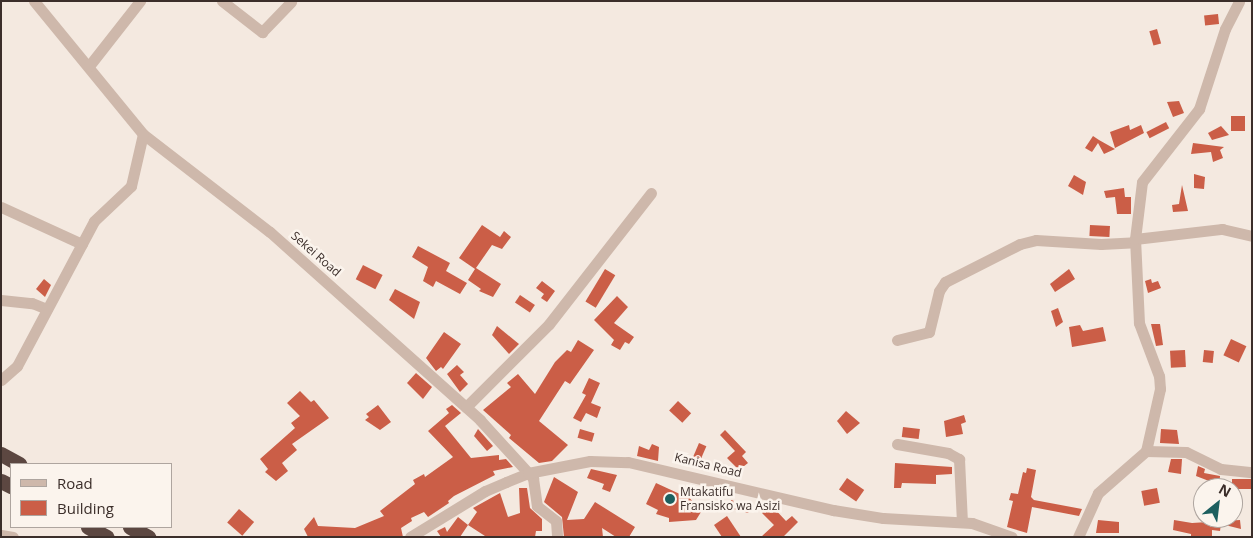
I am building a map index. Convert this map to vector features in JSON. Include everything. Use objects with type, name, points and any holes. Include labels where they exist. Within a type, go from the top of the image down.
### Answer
[{"type":"highway","points":[[1,454],[17,463]]},
{"type":"highway","points":[[90,528],[107,537]]},
{"type":"highway","points":[[132,528],[148,537]]},
{"type":"street","name":"Sekei Road","points":[[34,1],[143,134],[270,232],[466,407],[536,483],[537,506],[556,521],[557,537]]},
{"type":"street","points":[[88,66],[140,1]]},
{"type":"street","points":[[222,1],[262,32],[292,2]]},
{"type":"street","points":[[1078,537],[1098,493],[1146,451],[1160,381],[1140,330],[1135,240],[1142,182],[1199,109],[1225,29],[1239,1]]},
{"type":"street","points":[[1,380],[14,371],[94,220],[131,186],[143,134]]},
{"type":"street","points":[[466,407],[549,324],[651,193]]},
{"type":"street","points":[[1,207],[82,244]]},
{"type":"street","points":[[897,340],[929,332],[939,291],[945,282],[1020,244],[1036,240],[1100,244],[1230,229],[1252,236]]},
{"type":"street","points":[[1,300],[32,303],[47,309]]},
{"type":"street","points":[[897,444],[948,453],[958,459],[962,522]]},
{"type":"street","points":[[1146,451],[1186,452],[1221,469],[1252,472]]},
{"type":"street","name":"Kanisa Road","points":[[410,537],[485,491],[528,473],[590,461],[628,462],[833,510],[892,519],[962,522],[990,528],[1012,537]]},
{"type":"street","points":[[1,535],[13,537]]},
{"type":"building","points":[[1218,14],[1219,24],[1205,25],[1204,15]]},
{"type":"building","points":[[1157,29],[1161,43],[1153,46],[1149,31]]},
{"type":"building","points":[[1179,101],[1184,113],[1173,117],[1167,102]]},
{"type":"building","points":[[1231,116],[1245,116],[1245,131],[1231,131]]},
{"type":"building","points":[[1166,122],[1169,128],[1150,138],[1146,132]]},
{"type":"building","points":[[1129,125],[1130,130],[1141,125],[1144,133],[1115,148],[1110,132]]},
{"type":"building","points":[[1221,126],[1229,135],[1212,140],[1208,133]]},
{"type":"building","points":[[1093,136],[1115,149],[1104,154],[1098,143],[1092,152],[1085,148]]},
{"type":"building","points":[[1193,143],[1224,147],[1220,150],[1223,158],[1213,162],[1211,152],[1191,154]]},
{"type":"building","points":[[1194,174],[1205,177],[1204,189],[1194,188]]},
{"type":"building","points":[[1074,175],[1086,182],[1083,195],[1068,186]]},
{"type":"building","points":[[1182,185],[1188,211],[1173,212],[1172,205],[1179,204]]},
{"type":"building","points":[[1124,188],[1125,197],[1131,197],[1131,214],[1117,214],[1115,197],[1106,198],[1104,191]]},
{"type":"building","points":[[482,225],[500,237],[504,231],[511,237],[502,249],[492,245],[476,268],[501,284],[493,297],[479,291],[481,289],[468,280],[475,269],[459,258]]},
{"type":"building","points":[[1090,225],[1110,226],[1109,237],[1089,236]]},
{"type":"building","points":[[418,246],[450,263],[446,271],[467,283],[460,294],[436,281],[433,287],[423,281],[428,267],[412,257]]},
{"type":"building","points":[[363,265],[383,275],[375,289],[356,279]]},
{"type":"building","points":[[605,269],[615,275],[596,308],[585,302]]},
{"type":"building","points":[[1069,269],[1075,279],[1055,292],[1050,284]]},
{"type":"building","points":[[44,279],[51,285],[45,297],[36,289]]},
{"type":"building","points":[[1151,279],[1152,283],[1158,281],[1161,288],[1148,293],[1145,281]]},
{"type":"building","points":[[542,281],[555,291],[547,302],[541,298],[544,294],[536,288]]},
{"type":"building","points":[[395,289],[420,302],[414,319],[389,300]]},
{"type":"building","points":[[520,295],[535,305],[530,313],[515,302]]},
{"type":"building","points":[[617,296],[628,307],[614,323],[634,337],[629,344],[625,342],[620,350],[611,345],[614,340],[594,320]]},
{"type":"building","points":[[1058,308],[1063,322],[1056,327],[1051,311]]},
{"type":"building","points":[[1151,324],[1160,324],[1163,345],[1156,346]]},
{"type":"building","points":[[1080,325],[1083,331],[1103,327],[1106,341],[1072,347],[1069,327]]},
{"type":"building","points":[[497,326],[519,344],[509,354],[492,335]]},
{"type":"building","points":[[444,332],[461,344],[443,369],[441,367],[436,371],[426,358]]},
{"type":"building","points":[[1231,339],[1246,346],[1239,362],[1223,355]]},
{"type":"building","points":[[578,340],[594,350],[570,384],[565,381],[539,421],[568,445],[552,461],[539,463],[509,438],[511,435],[483,410],[511,387],[507,383],[518,374],[535,394],[555,362],[567,350],[571,352]]},
{"type":"building","points":[[1185,350],[1186,367],[1171,368],[1170,351]]},
{"type":"building","points":[[1204,350],[1214,351],[1213,363],[1203,362]]},
{"type":"building","points":[[457,365],[464,372],[460,375],[468,384],[460,392],[447,374]]},
{"type":"building","points":[[416,373],[432,387],[423,399],[407,383]]},
{"type":"building","points":[[589,378],[600,383],[591,403],[601,407],[597,418],[586,413],[581,422],[573,418],[586,395],[582,393]]},
{"type":"building","points":[[300,391],[311,402],[314,400],[329,418],[292,444],[297,450],[282,463],[288,471],[276,481],[265,472],[268,469],[260,459],[295,428],[291,423],[300,416],[287,403]]},
{"type":"building","points":[[678,401],[691,413],[682,423],[669,411]]},
{"type":"building","points":[[378,405],[391,422],[380,430],[365,420],[369,417],[366,414]]},
{"type":"building","points":[[452,405],[461,413],[445,426],[471,458],[499,455],[499,460],[506,459],[513,467],[493,471],[495,475],[454,496],[448,501],[449,503],[428,517],[424,512],[411,518],[412,521],[401,528],[403,537],[308,537],[304,529],[314,517],[318,526],[355,528],[384,516],[380,511],[415,484],[413,480],[424,474],[425,477],[453,457],[428,431],[449,413],[446,409]]},
{"type":"building","points":[[846,411],[860,423],[847,434],[837,421]]},
{"type":"building","points":[[964,415],[966,422],[961,424],[963,434],[946,437],[944,421]]},
{"type":"building","points":[[903,427],[920,429],[919,439],[902,437]]},
{"type":"building","points":[[478,429],[493,446],[487,451],[474,436]]},
{"type":"building","points":[[580,429],[594,433],[592,442],[578,438]]},
{"type":"building","points":[[1161,429],[1177,430],[1179,444],[1160,443]]},
{"type":"building","points":[[725,430],[746,452],[742,456],[748,463],[739,470],[727,458],[735,451],[720,435]]},
{"type":"building","points":[[699,443],[706,446],[699,464],[692,460]]},
{"type":"building","points":[[652,444],[659,447],[658,461],[637,456],[639,446],[649,450]]},
{"type":"building","points":[[1171,459],[1182,459],[1181,474],[1168,472]]},
{"type":"building","points":[[895,463],[952,467],[952,474],[936,475],[936,484],[902,483],[901,488],[894,488]]},
{"type":"building","points":[[1198,466],[1205,469],[1204,473],[1220,476],[1220,478],[1201,478],[1196,476]]},
{"type":"building","points":[[1027,468],[1036,470],[1031,497],[1034,500],[1082,509],[1079,516],[1032,507],[1027,533],[1007,527],[1013,501],[1009,500],[1011,493],[1018,494],[1023,472],[1026,473]]},
{"type":"building","points":[[591,469],[617,475],[610,492],[602,489],[604,484],[587,478]]},
{"type":"building","points":[[554,477],[578,492],[567,520],[584,519],[595,502],[635,527],[629,537],[616,537],[602,528],[603,537],[564,537],[562,517],[544,502]]},
{"type":"building","points":[[847,478],[864,490],[856,502],[839,489]]},
{"type":"building","points":[[1243,479],[1252,479],[1252,489],[1243,489]]},
{"type":"building","name":"Mtakatifu Fransisko wa Asizi","points":[[656,483],[682,495],[684,491],[701,512],[696,520],[669,522],[669,518],[656,514],[658,510],[646,504]]},
{"type":"building","points":[[519,488],[527,488],[530,508],[542,519],[542,531],[536,531],[535,537],[485,536],[468,525],[477,512],[473,508],[500,493],[508,517],[520,513]]},
{"type":"building","points":[[1157,488],[1160,503],[1144,506],[1141,491]]},
{"type":"building","points":[[731,500],[750,505],[748,513],[729,508]]},
{"type":"building","points":[[771,505],[786,521],[792,516],[798,522],[783,537],[761,537],[774,525],[762,513]]},
{"type":"building","points":[[239,509],[254,522],[242,536],[227,523]]},
{"type":"building","points":[[727,516],[741,537],[722,537],[714,525]]},
{"type":"building","points":[[458,517],[468,525],[460,537],[441,537],[437,531],[445,527],[447,532]]},
{"type":"building","points":[[1098,520],[1119,522],[1119,533],[1096,533]]},
{"type":"building","points":[[1174,520],[1193,523],[1193,528],[1220,528],[1220,531],[1212,530],[1212,536],[1191,537],[1191,534],[1173,530]]},
{"type":"place","name":"Mtakatifu Fransisko wa Asizi","points":[[670,499]]}]
